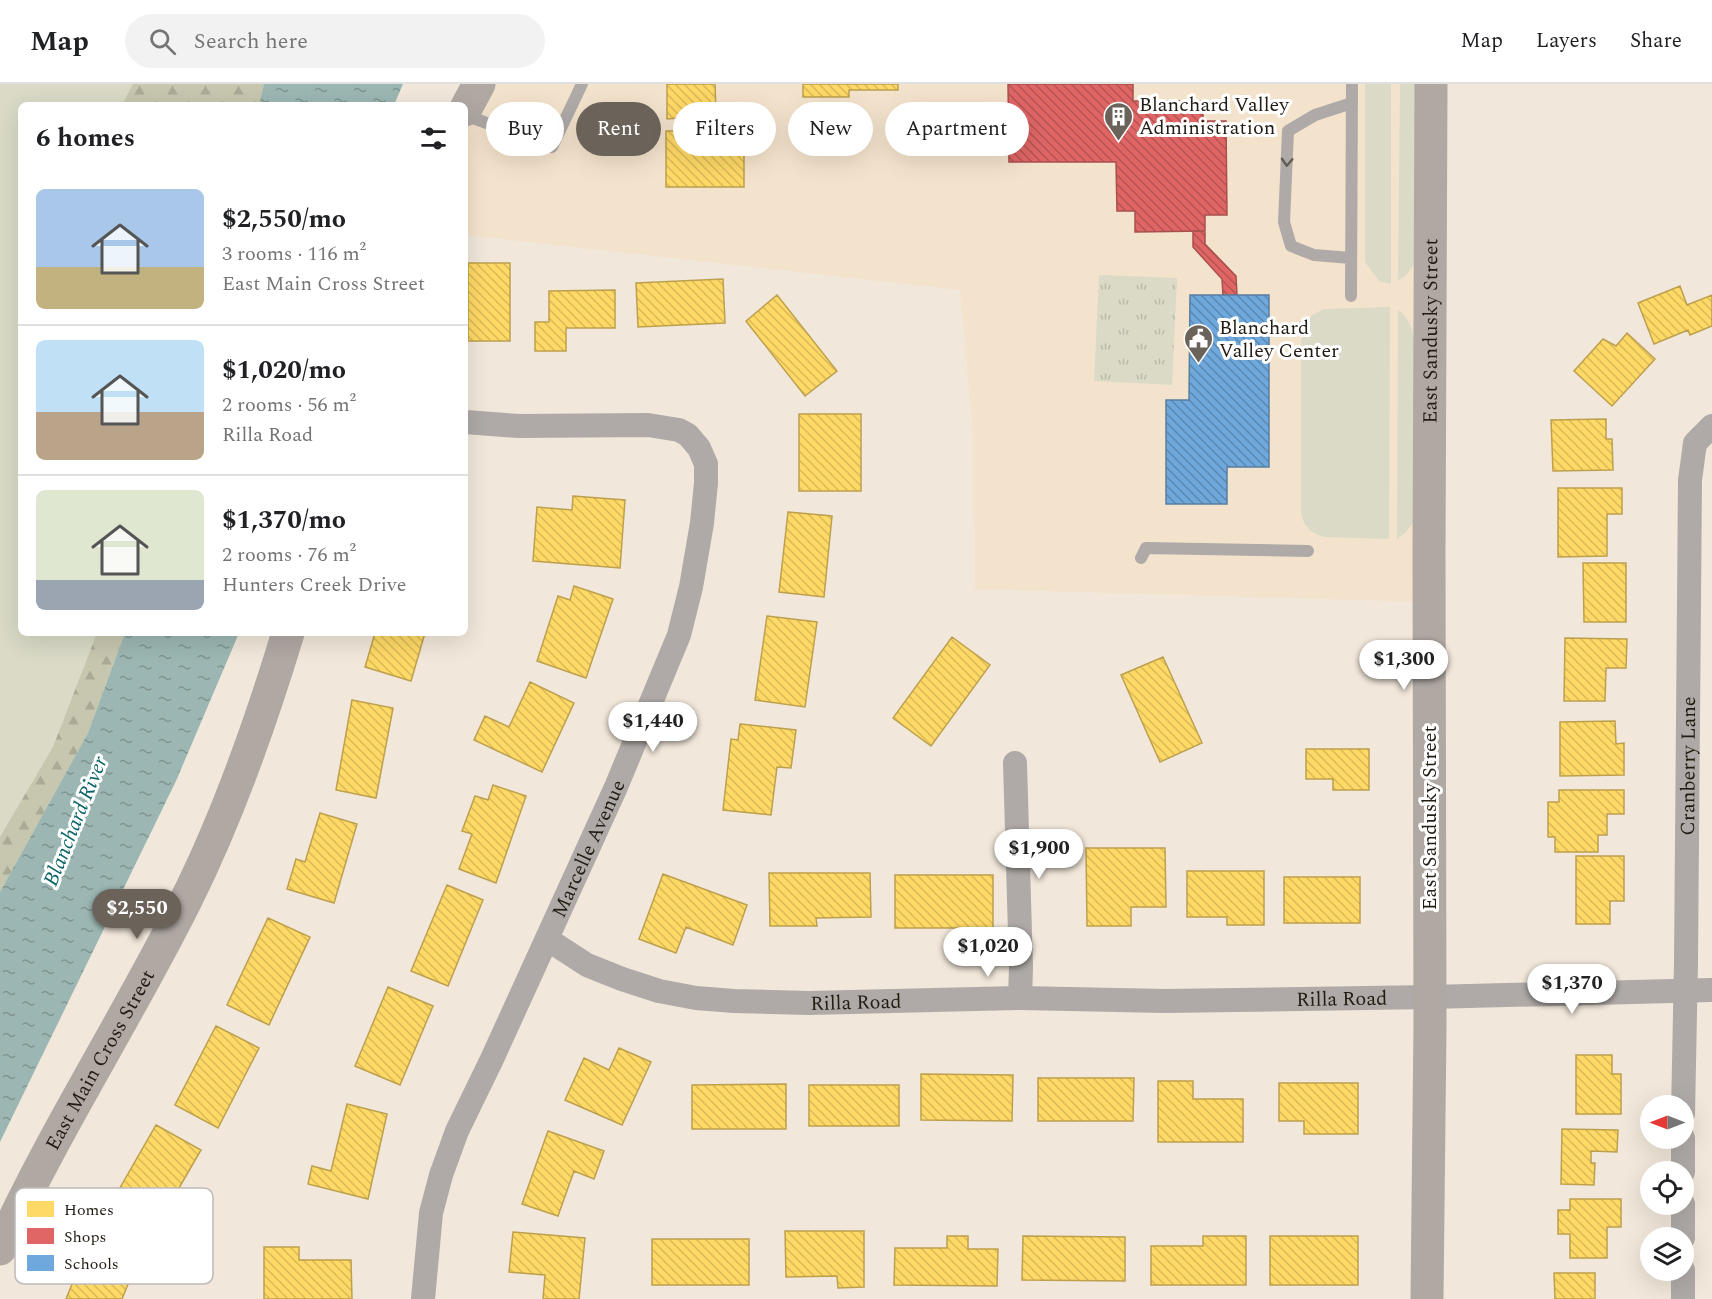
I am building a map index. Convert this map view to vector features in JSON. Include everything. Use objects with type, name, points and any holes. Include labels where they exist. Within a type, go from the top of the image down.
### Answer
[{"type":"main road","points":[[468,104],[479,84]]},
{"type":"main road","name":"East Sandusky Street","points":[[1427,1299],[1430,998],[1428,553],[1431,84]]},
{"type":"main road","name":"East Main Cross Street","points":[[30,1188],[187,898],[218,830],[251,743],[287,636]]},
{"type":"main road","name":"East Main Cross Street","points":[[0,1249],[15,1219]]},
{"type":"street","name":"Marcelle Avenue","points":[[423,1299],[431,1213],[441,1175],[457,1131],[616,787],[679,635],[691,587],[702,523],[706,464],[699,448],[688,435],[679,430],[648,425],[518,426],[468,422]]},
{"type":"street","name":"Cranberry Lane","points":[[1683,1095],[1690,480],[1695,443],[1712,426]]},
{"type":"street","points":[[1015,763],[1020,998]]},
{"type":"street","name":"Rilla Road","points":[[547,939],[587,965],[622,979],[659,991],[696,998],[734,1001],[809,1003],[1020,998],[1165,1001],[1430,998],[1712,990]]},
{"type":"street","points":[[1683,1281],[1683,1299]]},
{"type":"lane","points":[[468,116],[552,147],[582,84]]},
{"type":"lane","points":[[1351,296],[1352,84]]},
{"type":"lane","points":[[1351,258],[1314,255],[1291,246],[1284,222],[1288,131],[1315,115],[1352,103]]},
{"type":"lane","points":[[1141,558],[1146,548],[1308,551]]},
{"type":"shaded area","name":"Blanchard Valley Center","points":[[479,84],[1431,84],[1429,602],[975,589],[973,433],[960,290],[468,235],[468,104]]},
{"type":"green space","points":[[0,84],[332,84],[327,102],[18,102],[18,636],[150,636],[0,1009]]},
{"type":"green space","points":[[133,84],[264,84],[260,102],[124,102]]},
{"type":"green space","points":[[1365,84],[1391,84],[1391,284],[1379,281],[1365,262]]},
{"type":"green space","points":[[1400,84],[1418,84],[1417,256],[1408,274],[1398,280]]},
{"type":"green space","points":[[1099,275],[1177,278],[1172,385],[1094,381]]},
{"type":"green space","points":[[1390,307],[1389,539],[1320,536],[1306,525],[1301,512],[1301,342],[1303,327],[1312,315],[1324,309]]},
{"type":"green space","points":[[1398,310],[1410,324],[1417,355],[1414,521],[1397,539]]},
{"type":"green space","points":[[96,636],[124,636],[88,733],[0,892],[0,837],[53,747]]},
{"type":"water","points":[[264,84],[403,84],[395,102],[260,102]]},
{"type":"water","name":"Blanchard River","points":[[124,636],[238,636],[176,781],[0,1142],[0,892],[88,733]]},
{"type":"building: Homes","points":[[667,84],[715,84],[716,102],[673,102],[673,118],[667,119]]},
{"type":"building: Homes","points":[[803,84],[898,84],[898,90],[849,90],[849,97],[803,97]]},
{"type":"building: Homes","points":[[666,131],[673,131],[673,156],[744,156],[744,187],[666,187]]},
{"type":"building: Homes","points":[[468,263],[510,263],[510,341],[468,341]]},
{"type":"building: Homes","points":[[723,279],[725,323],[638,327],[636,283]]},
{"type":"building: Homes","points":[[1680,286],[1687,305],[1712,295],[1712,326],[1690,335],[1688,330],[1654,344],[1638,303]]},
{"type":"building: Homes","points":[[615,290],[615,328],[566,328],[566,351],[535,351],[535,322],[549,322],[549,291]]},
{"type":"building: Homes","points":[[777,295],[837,371],[805,396],[746,321]]},
{"type":"building: Homes","points":[[1627,333],[1655,359],[1612,406],[1574,371],[1603,339],[1616,346]]},
{"type":"building: Homes","points":[[799,414],[861,414],[861,491],[799,491]]},
{"type":"building: Homes","points":[[1606,419],[1606,439],[1612,439],[1613,470],[1553,471],[1551,420]]},
{"type":"building: Homes","points":[[1558,488],[1622,488],[1622,514],[1607,514],[1607,556],[1558,557]]},
{"type":"building: Homes","points":[[573,496],[625,500],[620,568],[533,561],[537,507],[572,510]]},
{"type":"building: Homes","points":[[788,512],[832,516],[824,597],[779,592]]},
{"type":"building: Homes","points":[[1583,563],[1626,563],[1626,622],[1584,622]]},
{"type":"building: Homes","points":[[574,586],[613,599],[586,678],[537,661],[558,596],[570,600]]},
{"type":"building: Homes","points":[[767,616],[817,622],[805,707],[755,700]]},
{"type":"building: Homes","points":[[374,636],[424,636],[411,681],[365,667]]},
{"type":"building: Homes","points":[[952,637],[990,665],[931,746],[893,718]]},
{"type":"building: Homes","points":[[1565,638],[1627,639],[1626,668],[1606,668],[1605,701],[1564,701]]},
{"type":"building: Homes","points":[[1163,657],[1202,743],[1160,762],[1121,675]]},
{"type":"building: Homes","points":[[530,682],[574,703],[542,772],[474,740],[485,716],[509,727]]},
{"type":"building: Homes","points":[[352,700],[393,708],[376,798],[336,790]]},
{"type":"building: Homes","points":[[1615,721],[1616,744],[1624,743],[1624,775],[1560,776],[1560,722]]},
{"type":"building: Homes","points":[[740,724],[796,730],[791,768],[777,767],[771,815],[723,810],[731,739],[738,740]]},
{"type":"building: Homes","points":[[1306,749],[1369,749],[1369,790],[1333,790],[1333,779],[1306,779]]},
{"type":"building: Homes","points":[[493,785],[526,796],[496,883],[459,869],[472,834],[462,831],[475,796],[488,800]]},
{"type":"building: Homes","points":[[1559,790],[1624,790],[1624,814],[1607,814],[1607,835],[1598,835],[1598,852],[1555,852],[1555,837],[1548,837],[1548,802],[1559,802]]},
{"type":"building: Homes","points":[[320,813],[357,824],[334,903],[287,889],[296,859],[305,862]]},
{"type":"building: Homes","points":[[1086,848],[1165,848],[1166,907],[1131,907],[1131,926],[1087,926]]},
{"type":"building: Homes","points":[[1576,856],[1624,856],[1624,901],[1610,901],[1610,924],[1576,924]]},
{"type":"building: Homes","points":[[1187,871],[1264,871],[1264,925],[1227,925],[1227,917],[1187,917]]},
{"type":"building: Homes","points":[[769,873],[870,873],[871,917],[816,918],[817,926],[770,926]]},
{"type":"building: Homes","points":[[663,874],[747,905],[733,945],[686,927],[676,953],[639,939]]},
{"type":"building: Homes","points":[[895,875],[993,875],[993,928],[895,928]]},
{"type":"building: Homes","points":[[1284,877],[1360,877],[1360,923],[1284,923]]},
{"type":"building: Homes","points":[[447,885],[483,900],[448,986],[411,971]]},
{"type":"building: Homes","points":[[268,918],[310,937],[269,1025],[227,1005]]},
{"type":"building: Homes","points":[[388,987],[433,1006],[400,1085],[355,1066]]},
{"type":"building: Homes","points":[[216,1026],[259,1048],[218,1128],[175,1105]]},
{"type":"building: Homes","points":[[619,1048],[651,1062],[622,1125],[565,1100],[584,1058],[609,1070]]},
{"type":"building: Homes","points":[[1576,1055],[1612,1055],[1612,1074],[1621,1074],[1621,1114],[1576,1114]]},
{"type":"building: Homes","points":[[921,1074],[1013,1075],[1012,1121],[921,1120]]},
{"type":"building: Homes","points":[[1038,1078],[1134,1078],[1133,1121],[1038,1121]]},
{"type":"building: Homes","points":[[1158,1081],[1193,1081],[1193,1099],[1243,1099],[1243,1142],[1158,1142]]},
{"type":"building: Homes","points":[[1279,1083],[1358,1083],[1358,1134],[1304,1134],[1304,1121],[1279,1121]]},
{"type":"building: Homes","points":[[786,1084],[786,1129],[692,1129],[692,1085]]},
{"type":"building: Homes","points":[[809,1085],[899,1085],[899,1126],[809,1126]]},
{"type":"building: Homes","points":[[347,1104],[387,1114],[368,1199],[308,1184],[312,1166],[331,1171]]},
{"type":"building: Homes","points":[[156,1125],[201,1150],[179,1188],[120,1188]]},
{"type":"building: Homes","points":[[1562,1129],[1618,1130],[1617,1152],[1591,1151],[1591,1163],[1595,1163],[1594,1185],[1561,1184]]},
{"type":"building: Homes","points":[[548,1131],[604,1151],[594,1179],[574,1171],[558,1216],[522,1204]]},
{"type":"building: Homes","points":[[1570,1199],[1621,1199],[1621,1227],[1607,1227],[1607,1258],[1570,1258],[1570,1234],[1558,1234],[1558,1210],[1570,1210]]},
{"type":"building: Homes","points":[[785,1231],[864,1231],[864,1287],[838,1288],[837,1276],[786,1277]]},
{"type":"building: Homes","points":[[513,1232],[585,1238],[579,1299],[543,1299],[545,1275],[509,1272]]},
{"type":"building: Homes","points":[[947,1236],[968,1236],[968,1249],[998,1249],[997,1286],[894,1285],[895,1248],[947,1248]]},
{"type":"building: Homes","points":[[1023,1236],[1125,1237],[1125,1281],[1022,1280]]},
{"type":"building: Homes","points":[[1203,1236],[1246,1236],[1246,1285],[1151,1285],[1151,1246],[1203,1246]]},
{"type":"building: Homes","points":[[1270,1236],[1358,1236],[1358,1285],[1270,1285]]},
{"type":"building: Homes","points":[[652,1239],[749,1239],[749,1285],[652,1285]]},
{"type":"building: Homes","points":[[264,1247],[299,1247],[299,1260],[351,1260],[352,1299],[264,1299]]},
{"type":"building: Homes","points":[[1554,1273],[1595,1273],[1595,1299],[1555,1299]]},
{"type":"building: Homes","points":[[72,1284],[128,1284],[122,1299],[66,1299]]},
{"type":"building: Shops","name":"Blanchard Valley Administration","points":[[1008,84],[1133,84],[1133,101],[1203,101],[1203,121],[1226,121],[1227,215],[1205,215],[1205,231],[1135,232],[1135,211],[1117,211],[1116,162],[1009,162],[1009,156],[1029,156],[1029,102],[1008,102]]},
{"type":"building: Shops","points":[[1193,231],[1205,231],[1205,244],[1236,276],[1237,295],[1223,296],[1222,279],[1193,247]]},
{"type":"building: Schools","points":[[1190,295],[1269,295],[1269,467],[1227,467],[1227,504],[1166,504],[1166,400],[1189,400]]},
{"type":"place","name":"Blanchard Valley Administration","points":[[1118,142]]},
{"type":"place","name":"Blanchard Valley Center","points":[[1198,364]]}]
